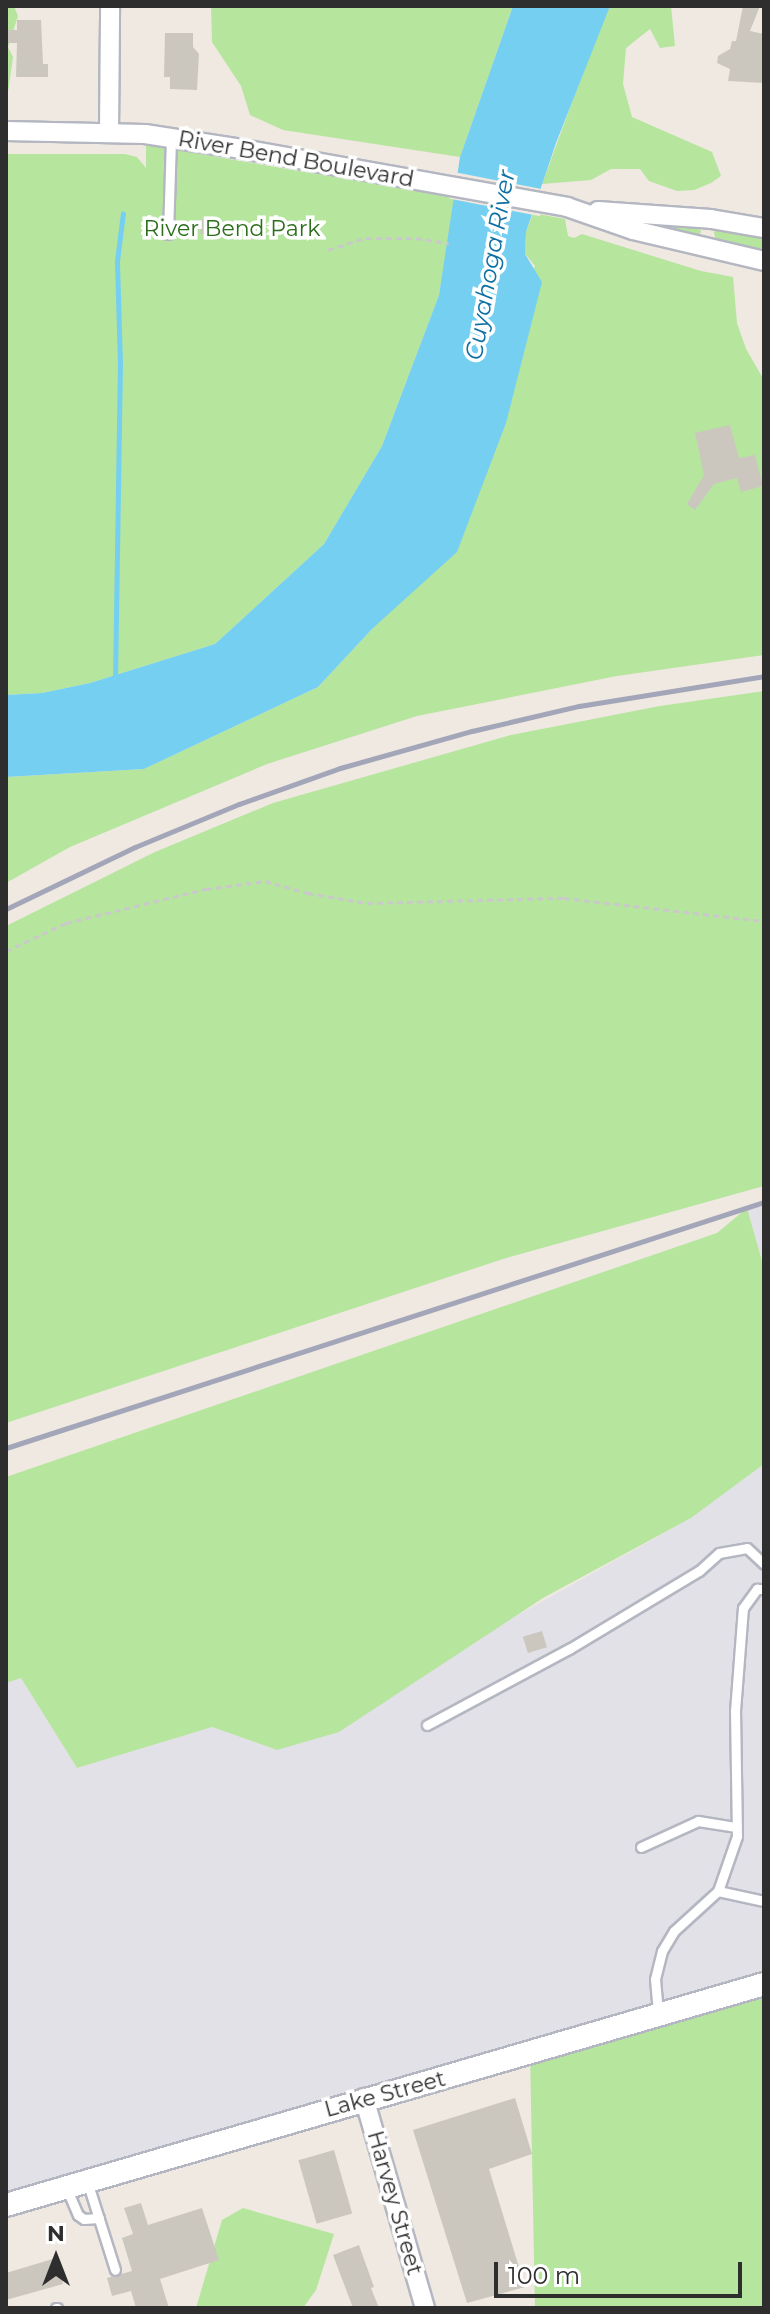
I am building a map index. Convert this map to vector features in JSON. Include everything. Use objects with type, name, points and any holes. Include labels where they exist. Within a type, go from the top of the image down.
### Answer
[{"type":"street","points":[[109,132],[110,6]]},
{"type":"street","name":"River Bend Boulevard","points":[[6,131],[109,132],[171,137],[576,209],[711,219],[764,228]]},
{"type":"street","name":"River Bend Boulevard","points":[[576,209],[633,230],[706,250],[764,261]]},
{"type":"street","name":"Lake Street","points":[[6,2205],[364,2098],[764,1984]]},
{"type":"street","name":"Harvey Street","points":[[364,2098],[425,2308]]},
{"type":"lane","points":[[168,234],[171,137]]},
{"type":"lane","points":[[706,250],[711,219]]},
{"type":"lane","points":[[427,1725],[569,1649],[699,1571],[719,1553],[747,1548],[764,1564]]},
{"type":"lane","points":[[658,2016],[655,1979],[662,1951],[674,1931],[718,1891],[735,1845],[735,1711],[743,1608],[757,1589],[764,1589]]},
{"type":"lane","points":[[641,1847],[698,1821],[737,1827]]},
{"type":"lane","points":[[718,1891],[764,1901]]},
{"type":"lane","points":[[76,2184],[78,2215],[84,2219],[99,2218]]},
{"type":"lane","points":[[76,2184],[99,2218],[115,2270]]},
{"type":"path","points":[[328,250],[366,238],[416,238],[449,243]]},
{"type":"path","points":[[6,951],[66,923],[206,889],[265,881],[308,893],[367,903],[564,898],[764,921]]},
{"type":"shaded area","points":[[764,1202],[764,1268],[747,1208]]},
{"type":"shaded area","points":[[764,1464],[764,1984],[6,2205],[6,1683],[21,1678],[77,1768],[212,1727],[277,1750],[691,1518]]},
{"type":"green space","points":[[6,6],[14,6],[18,16],[8,47],[13,57],[6,106]]},
{"type":"green space","points":[[211,6],[513,6],[460,157],[283,130],[250,115],[241,86],[212,42]]},
{"type":"green space","points":[[610,6],[671,6],[675,46],[660,48],[650,29],[626,48],[623,84],[632,117],[712,152],[721,176],[711,183],[694,190],[677,191],[649,181],[640,169],[611,169],[591,180],[542,184]]},
{"type":"green space","name":"River Bend Park","points":[[146,145],[455,197],[439,295],[382,446],[324,544],[215,644],[90,683],[42,693],[6,695],[6,154],[125,154],[137,157],[146,168]]},
{"type":"green space","points":[[533,213],[565,219],[568,236],[574,238],[582,234],[701,271],[733,277],[737,323],[746,349],[764,380],[764,655],[617,676],[417,716],[267,764],[70,847],[6,883],[6,777],[144,769],[318,687],[373,628],[535,266],[525,254],[526,232]]},
{"type":"green space","points":[[634,217],[699,225],[701,232],[697,238],[650,228]]},
{"type":"green space","points":[[721,226],[764,233],[764,256],[716,243],[714,232]]},
{"type":"green space","points":[[764,691],[764,1186],[503,1259],[6,1423],[6,926],[155,852],[273,803],[511,735],[660,706]]},
{"type":"green space","points":[[747,1208],[764,1268],[764,1464],[691,1518],[543,1598],[339,1732],[277,1750],[212,1727],[77,1768],[21,1678],[6,1683],[6,1477],[717,1233]]},
{"type":"green space","points":[[764,1983],[764,2308],[535,2308],[530,2053]]},
{"type":"green space","points":[[243,2208],[334,2234],[316,2290],[303,2308],[196,2308],[222,2220]]},
{"type":"water","name":"Cuyahoga River","points":[[513,6],[610,6],[556,143],[526,232],[525,254],[542,282],[506,423],[457,552],[373,628],[318,687],[144,769],[6,777],[6,695],[42,693],[90,683],[215,644],[324,544],[382,446],[439,295],[460,157]]},
{"type":"pier","points":[[454,172],[545,190],[540,216],[449,199]]},
{"type":"building","points":[[743,6],[760,6],[750,31],[764,34],[764,83],[728,81],[730,69],[717,63],[718,56],[730,49],[732,41],[736,41]]},
{"type":"building","points":[[17,20],[41,20],[43,64],[48,64],[48,77],[16,77],[17,43],[6,43],[6,30],[17,30]]},
{"type":"building","points":[[165,33],[193,33],[193,47],[199,54],[197,90],[170,89],[170,77],[164,77]]},
{"type":"building","points":[[202,219],[218,221],[216,236],[200,234]]},
{"type":"building","points":[[730,425],[739,458],[755,455],[763,486],[741,492],[737,478],[714,484],[695,510],[687,504],[704,475],[695,433]]},
{"type":"building","points":[[542,1631],[547,1647],[528,1653],[523,1637]]},
{"type":"building","points":[[515,2098],[532,2154],[489,2169],[525,2287],[467,2303],[413,2130]]},
{"type":"building","points":[[334,2150],[352,2213],[317,2224],[298,2160]]},
{"type":"building","points":[[141,2203],[148,2225],[202,2208],[219,2260],[160,2279],[169,2308],[136,2308],[131,2291],[112,2296],[107,2278],[132,2271],[122,2238],[133,2234],[124,2208]]},
{"type":"building","points":[[359,2245],[379,2308],[353,2308],[333,2255]]},
{"type":"building","points":[[56,2258],[63,2284],[6,2300],[6,2273]]},
{"type":"waterway","points":[[115,680],[120,364],[117,261],[123,213]]},
{"type":"railway","points":[[6,909],[135,847],[239,804],[340,768],[472,731],[579,706],[764,676]]},
{"type":"railway","points":[[6,1448],[764,1202]]}]
